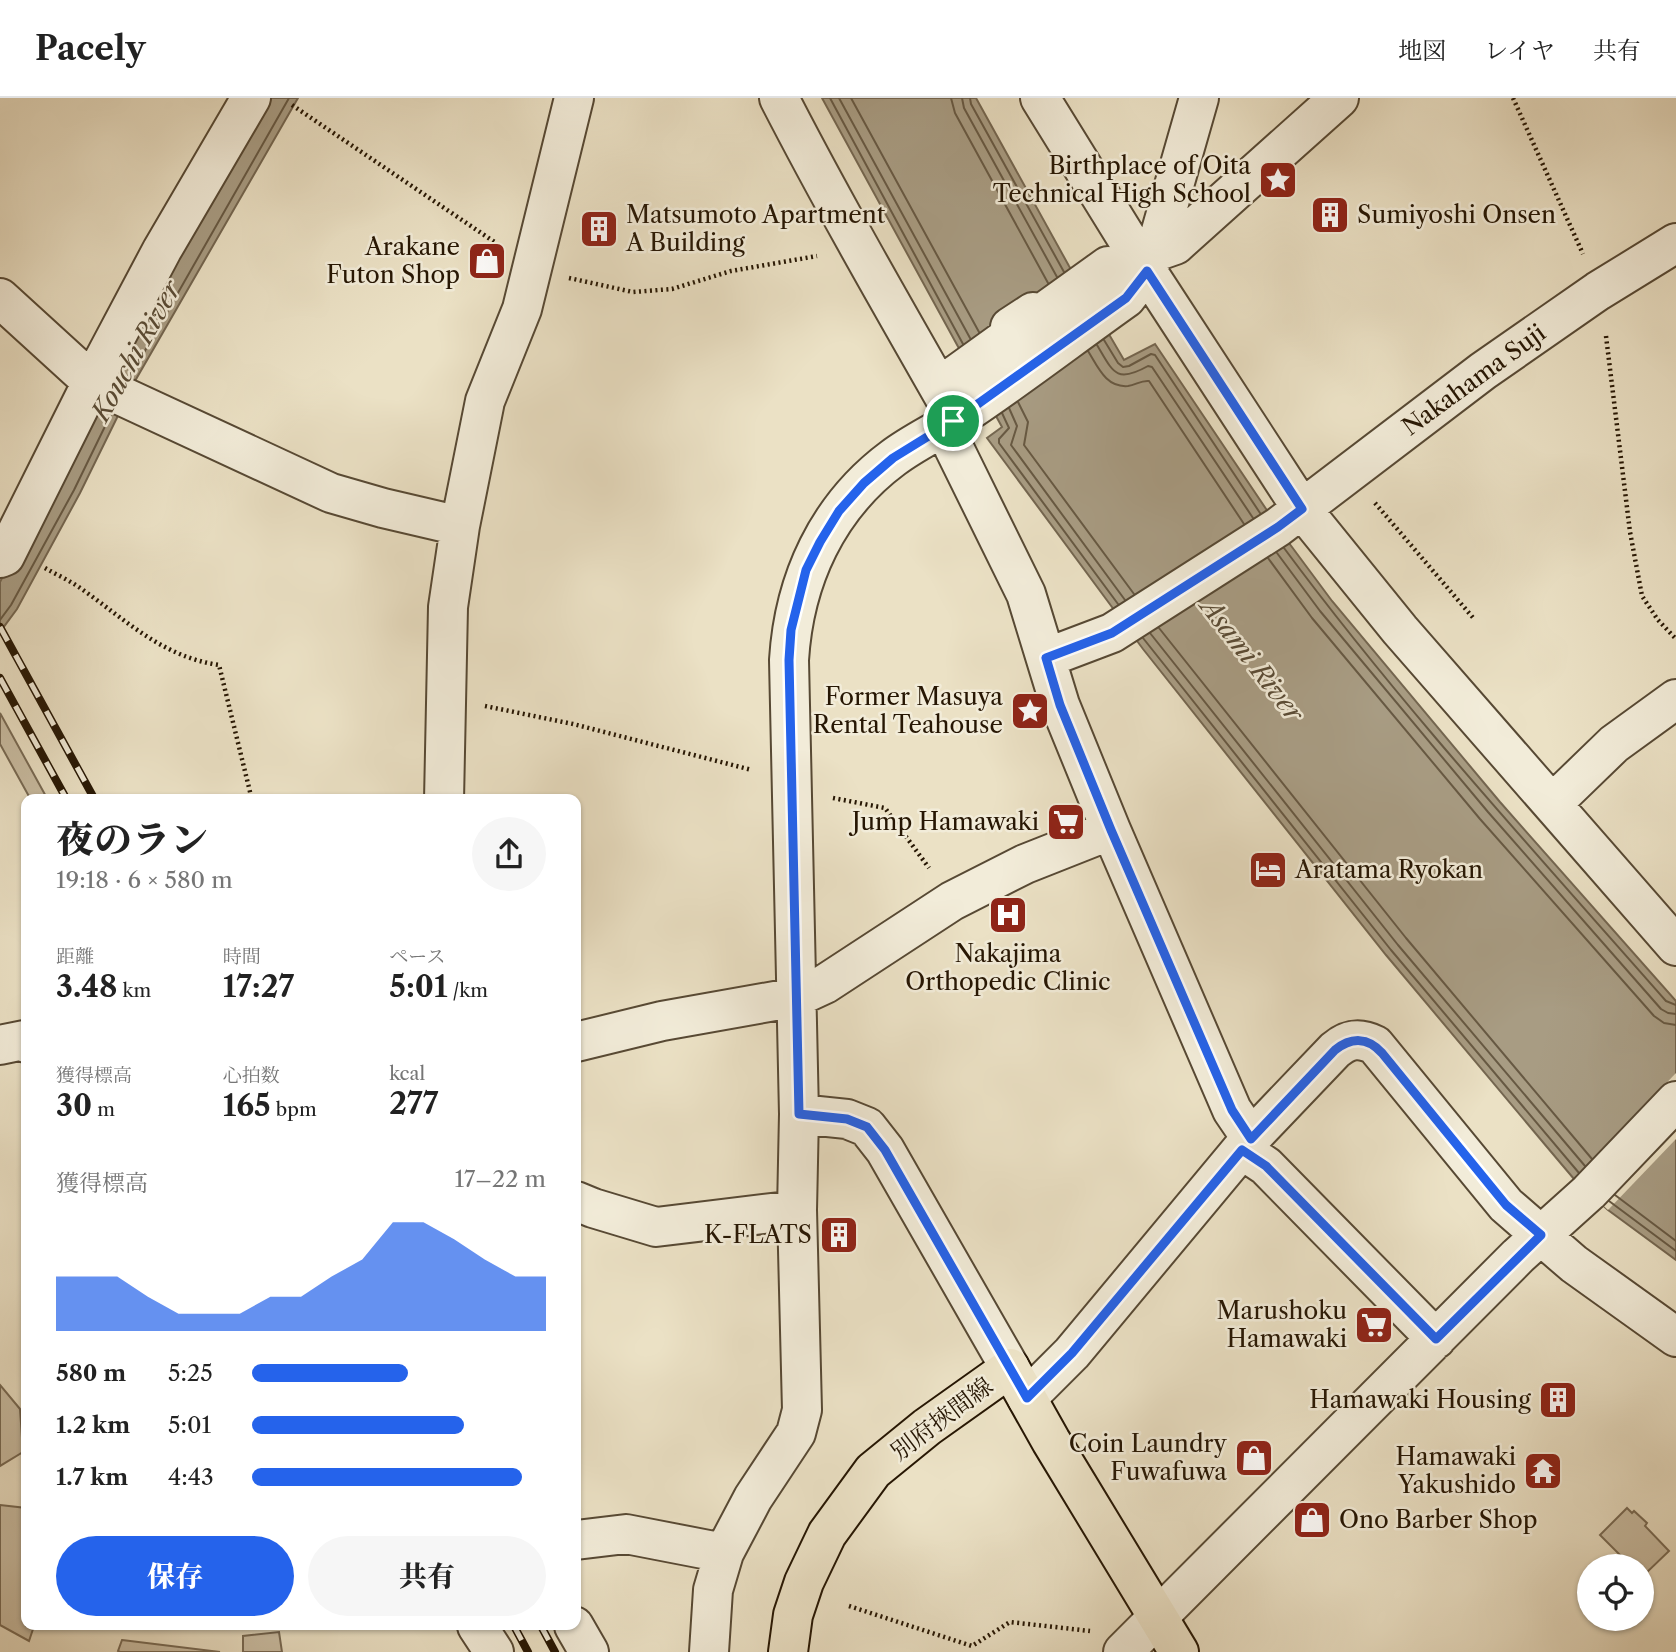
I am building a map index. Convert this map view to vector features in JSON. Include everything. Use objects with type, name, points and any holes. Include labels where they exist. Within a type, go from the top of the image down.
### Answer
[{"type":"main road","name":"別府挾間線","points":[[788,1652],[793,1615],[804,1583],[827,1534],[873,1471],[927,1427],[1018,1383],[1179,1652]]},
{"type":"street","points":[[0,558],[5,556],[106,389],[162,250],[251,98]]},
{"type":"street","points":[[444,794],[448,607],[460,526],[485,401],[522,309],[574,98]]},
{"type":"street","points":[[779,98],[860,250],[946,400],[955,410],[954,448],[1026,594],[1060,705],[1246,1144],[1436,1339]]},
{"type":"street","points":[[1040,98],[1290,518],[1400,630],[1676,946]]},
{"type":"street","points":[[1143,273],[1199,98]]},
{"type":"street","points":[[709,1652],[713,1590],[724,1553],[753,1498],[786,1450],[800,1421],[802,1410],[797,1210],[797,996],[789,660],[791,630],[806,570],[839,511],[864,483],[955,410],[1143,273],[1339,98]]},
{"type":"street","name":"Nakahama Suji","points":[[1046,658],[1112,633],[1290,518],[1483,371],[1598,290],[1676,243]]},
{"type":"street","points":[[0,298],[106,389],[331,493],[460,526]]},
{"type":"street","points":[[1552,804],[1614,744],[1676,699]]},
{"type":"street","points":[[581,1041],[662,1021],[797,996],[825,984],[953,901],[1025,864],[1111,830]]},
{"type":"street","points":[[0,1045],[21,1041]]},
{"type":"street","points":[[799,1114],[847,1119],[867,1127],[885,1150],[1018,1383],[1072,1353],[1246,1144],[1335,1050],[1345,1042],[1366,1041],[1375,1045],[1382,1053],[1506,1205],[1574,1264],[1676,1337]]},
{"type":"street","points":[[1111,1640],[1158,1618],[1541,1235],[1589,1192],[1676,1101]]},
{"type":"street","points":[[581,1203],[656,1227],[797,1210]]},
{"type":"street","points":[[581,1539],[626,1534],[724,1553]]},
{"type":"street","points":[[480,1630],[494,1652]]},
{"type":"street","points":[[576,1630],[589,1652]]},
{"type":"path","points":[[1513,98],[1598,290],[1630,532],[1643,596],[1658,620],[1676,639]]},
{"type":"path","points":[[294,106],[533,267],[633,292],[673,289],[743,269],[860,250]]},
{"type":"path","points":[[1349,473],[1475,620]]},
{"type":"path","points":[[43,567],[81,589],[136,632],[195,662],[219,666],[251,794]]},
{"type":"path","points":[[446,700],[573,724],[791,786],[885,808],[953,901]]},
{"type":"path","points":[[849,1606],[972,1646],[1010,1622],[1091,1631],[1111,1640]]},
{"type":"shaded area","points":[[0,713],[45,794],[28,794],[0,744]]},
{"type":"shaded area","points":[[0,1385],[20,1409],[21,1453],[0,1466]]},
{"type":"shaded area","points":[[0,1505],[21,1507],[21,1630],[33,1630],[29,1641],[0,1625]]},
{"type":"shaded area","points":[[1627,1508],[1647,1523],[1645,1526],[1669,1551],[1654,1565],[1654,1554],[1619,1554],[1600,1535]]},
{"type":"shaded area","points":[[279,1632],[282,1652],[243,1652],[243,1636]]},
{"type":"shaded area","points":[[122,1640],[220,1652],[120,1652],[118,1651]]},
{"type":"water","name":"Kouchi River","points":[[259,98],[298,98],[135,381],[80,493],[17,609],[0,632],[0,582],[52,478]]},
{"type":"water","name":"Asami River","points":[[822,98],[976,98],[1124,360],[1155,344],[1289,543],[1332,601],[1500,802],[1676,1001],[1676,1260],[1608,1210],[1574,1179],[1386,955],[1143,649],[987,438],[1002,427]]},
{"type":"pier","points":[[1676,1073],[1676,1139],[1608,1210],[1574,1179]]},
{"type":"railway","points":[[0,627],[92,794]]},
{"type":"railway","points":[[0,678],[64,794]]},
{"type":"railway","points":[[516,1630],[528,1652]]},
{"type":"railway","points":[[543,1630],[555,1652]]},
{"type":"place","name":"Birthplace of Oita Technical High School","points":[[1278,180]]},
{"type":"place","name":"Sumiyoshi Onsen","points":[[1330,215]]},
{"type":"place","name":"Matsumoto Apartment A Building","points":[[599,229]]},
{"type":"place","name":"Arakane Futon Shop","points":[[487,261]]},
{"type":"place","name":"Former Masuya Rental Teahouse","points":[[1030,711]]},
{"type":"place","name":"Jump Hamawaki","points":[[1066,822]]},
{"type":"place","name":"Aratama Ryokan","points":[[1268,870]]},
{"type":"place","name":"Nakajima Orthopedic Clinic","points":[[1008,915]]},
{"type":"place","name":"K-FLATS","points":[[839,1235]]},
{"type":"place","name":"Marushoku Hamawaki","points":[[1374,1325]]},
{"type":"place","name":"Hamawaki Housing","points":[[1558,1400]]},
{"type":"place","name":"Coin Laundry Fuwafuwa","points":[[1254,1458]]},
{"type":"place","name":"Hamawaki Yakushido","points":[[1543,1471]]},
{"type":"place","name":"Ono Barber Shop","points":[[1312,1520]]},
{"type":"route","points":[[1147,271],[1302,509],[1112,633],[1046,658],[1060,705],[1111,830],[1232,1110],[1251,1139],[1335,1050],[1345,1042],[1366,1041],[1375,1045],[1382,1053],[1506,1205],[1541,1235],[1436,1339],[1266,1166],[1242,1150],[1072,1353],[1027,1398],[885,1150],[867,1127],[847,1119],[799,1114],[789,660],[797,599],[806,570],[839,511],[864,483],[893,458],[953,421],[1126,298],[1147,271]]}]
